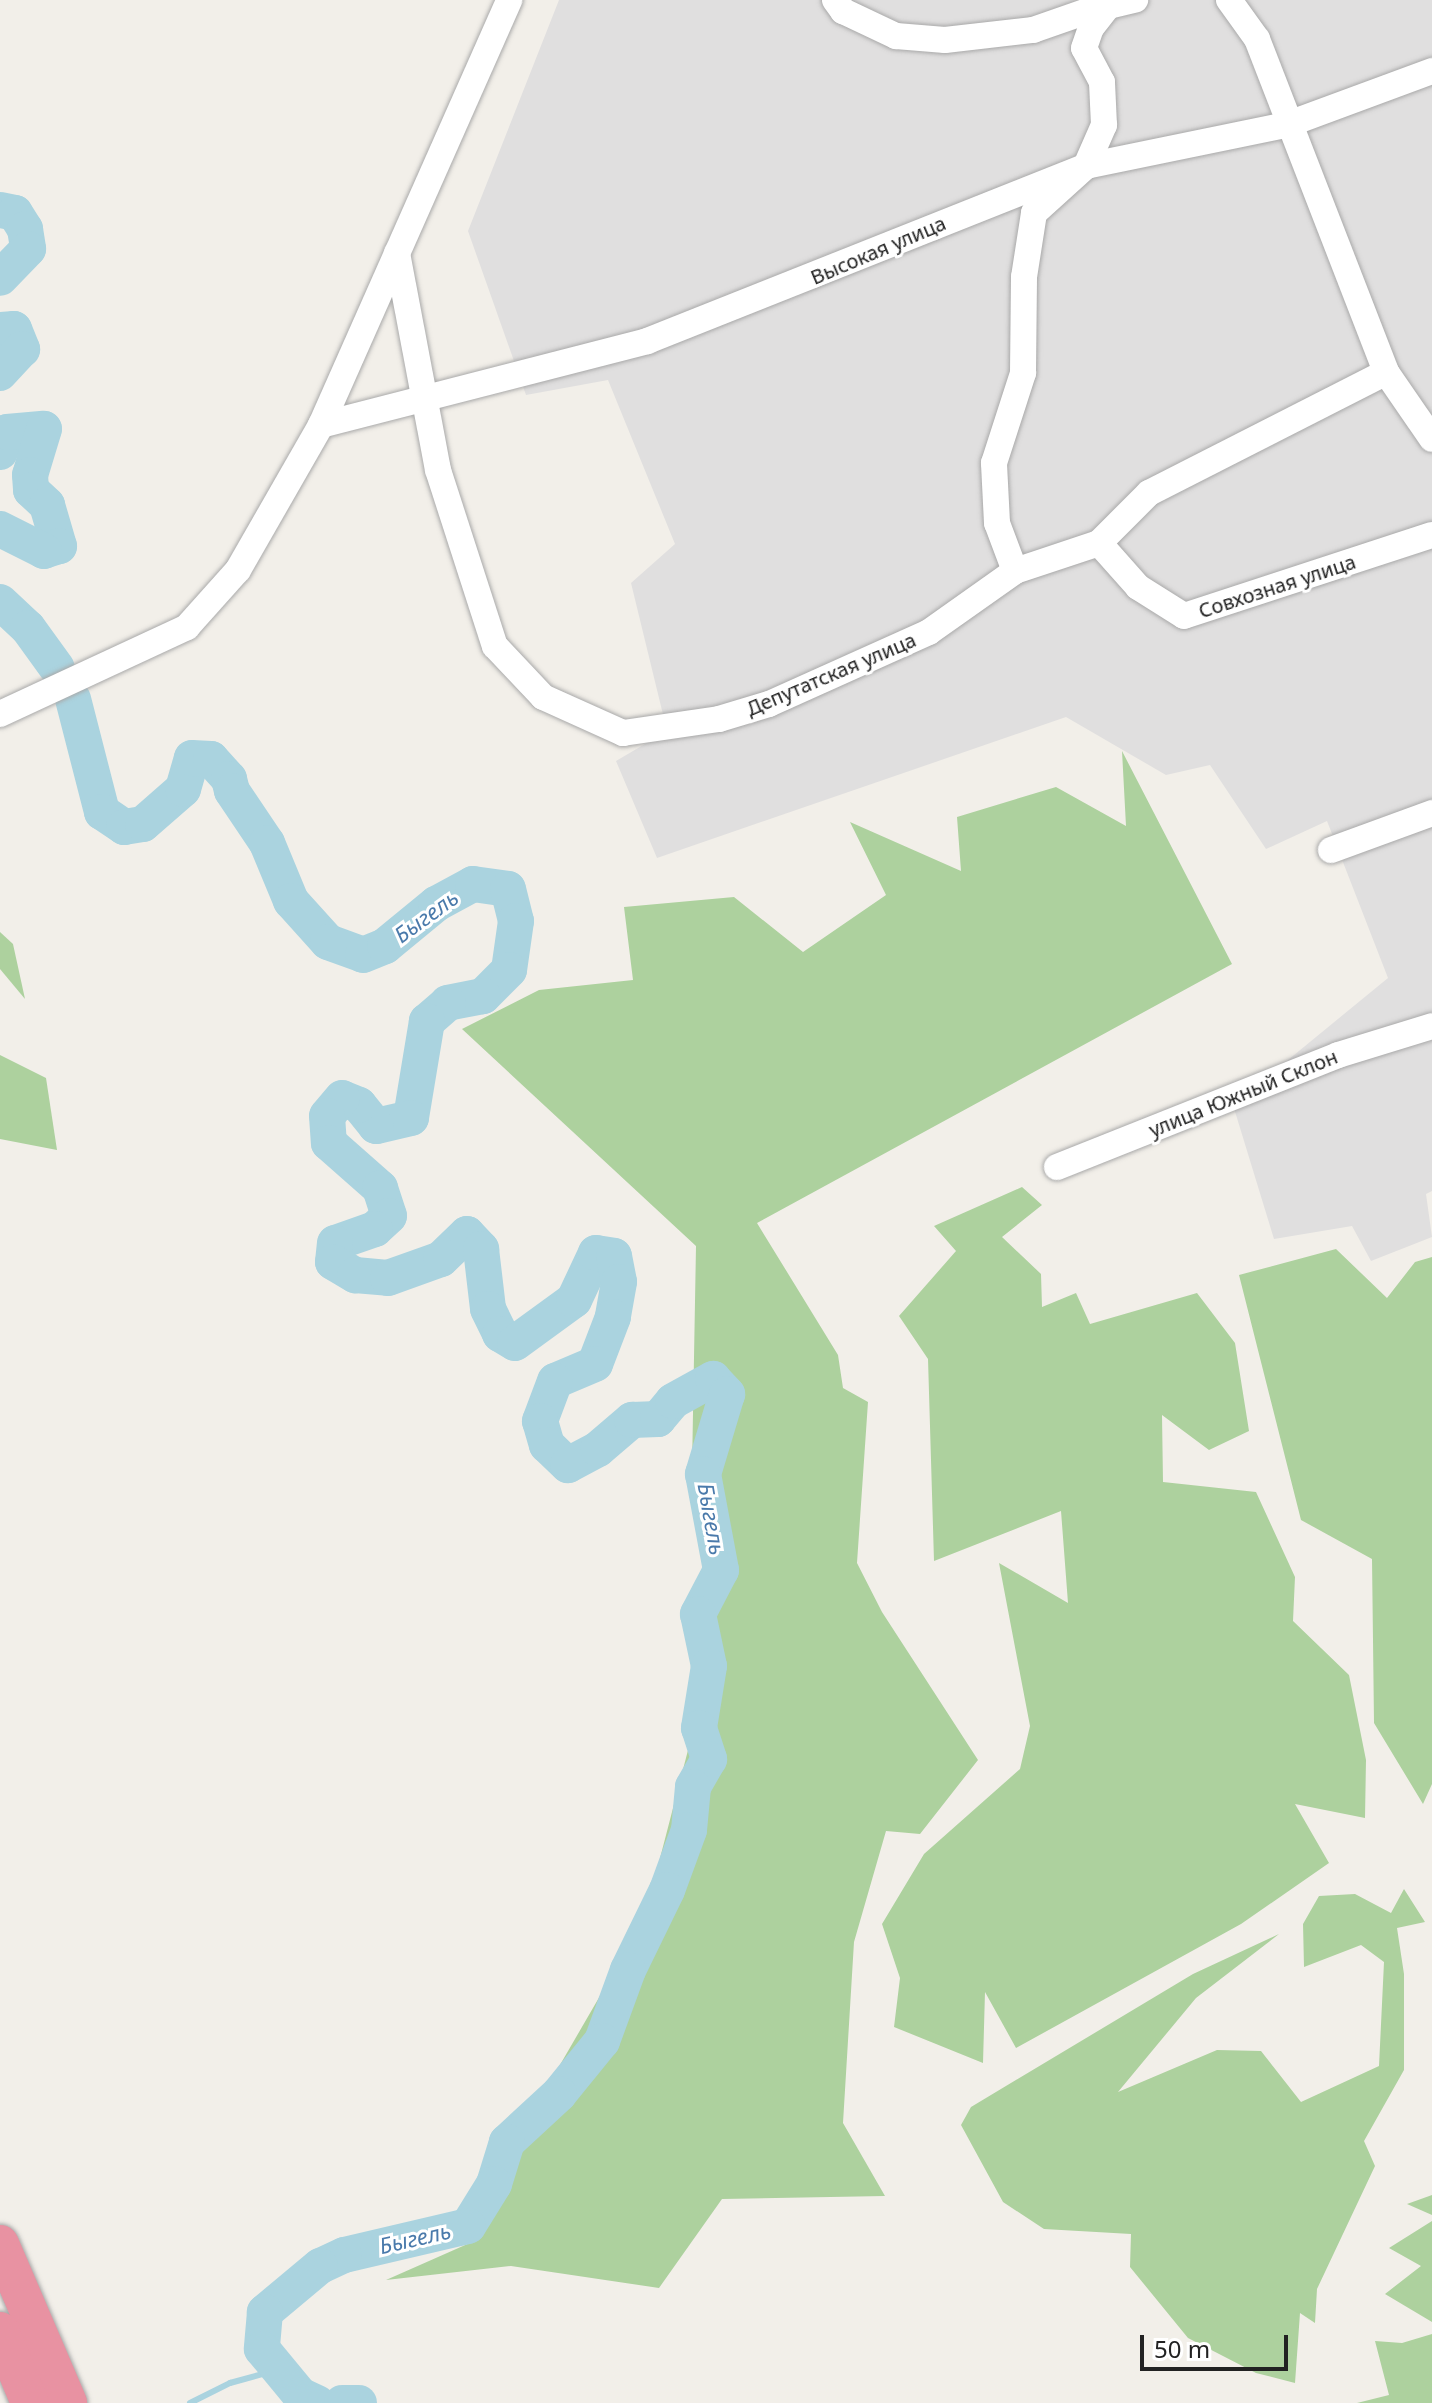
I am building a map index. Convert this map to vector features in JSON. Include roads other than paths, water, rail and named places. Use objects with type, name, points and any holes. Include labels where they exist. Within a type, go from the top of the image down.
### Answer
[{"type":"highway","points":[[0,2244],[68,2403]]},
{"type":"highway","points":[[0,2331],[30,2403]]},
{"type":"street","points":[[0,714],[187,627],[238,570],[321,425],[509,0]]},
{"type":"street","points":[[835,0],[843,11],[896,36],[945,40],[1033,30],[1110,3],[1135,0]]},
{"type":"street","points":[[1229,0],[1257,39],[1286,125],[1386,372],[1432,439]]},
{"type":"street","points":[[1084,48],[1110,3]]},
{"type":"street","points":[[1015,571],[997,523],[994,463],[1023,373],[1024,277],[1034,213],[1086,166],[1104,125],[1102,82],[1084,48],[1061,35],[1033,30]]},
{"type":"street","name":"Высокая улица","points":[[321,425],[647,341],[1086,166],[1286,125],[1432,71]]},
{"type":"street","name":"Депутатская улица","points":[[397,253],[427,398],[438,470],[495,646],[543,697],[623,733],[719,719],[769,704],[929,632],[1015,571],[1099,543],[1149,493],[1386,372]]},
{"type":"street","name":"Совхозная улица","points":[[1099,543],[1138,587],[1184,616],[1432,535]]},
{"type":"street","points":[[1331,850],[1432,813]]},
{"type":"street","name":"улица Южный Склон","points":[[1057,1167],[1338,1055],[1432,1026]]},
{"type":"waterway","name":"Быгель","points":[[0,210],[15,213],[25,229],[28,249],[0,278]]},
{"type":"waterway","name":"Быгель","points":[[0,330],[14,329],[22,349],[0,373]]},
{"type":"waterway","name":"Быгель","points":[[0,452],[7,432],[44,429],[30,475],[31,490],[47,505],[59,546],[44,551],[0,529]]},
{"type":"waterway","name":"Быгель","points":[[0,602],[28,628],[57,668]]},
{"type":"waterway","name":"Быгель","points":[[73,699],[102,812],[124,827],[143,824],[183,789],[192,758],[211,759],[229,779],[232,791],[267,843],[291,901],[328,942],[363,955],[385,946],[436,904],[473,884],[508,889],[516,921],[509,970],[483,996],[448,1003],[427,1021],[411,1118],[376,1126],[359,1105],[342,1098],[327,1116],[329,1143],[380,1188],[389,1216],[375,1229],[335,1243],[333,1262],[355,1275],[388,1278],[441,1259],[467,1234],[481,1249],[488,1309],[500,1334],[515,1343],[574,1300],[596,1253],[614,1256],[619,1282],[613,1317],[595,1364],[555,1381],[540,1421],[547,1445],[568,1465],[598,1449],[632,1420],[658,1419],[673,1401],[713,1379],[727,1394],[703,1474],[721,1570],[698,1614],[709,1666],[699,1728],[709,1759],[693,1787],[689,1830],[667,1890],[628,1970],[602,2041],[559,2094],[507,2142],[494,2184],[468,2226],[344,2255],[320,2266],[265,2312],[262,2349],[300,2395],[317,2403]]},
{"type":"waterway","points":[[190,2403],[230,2383],[277,2370]]},
{"type":"waterway","name":"Быгель","points":[[342,2403],[359,2403]]}]
